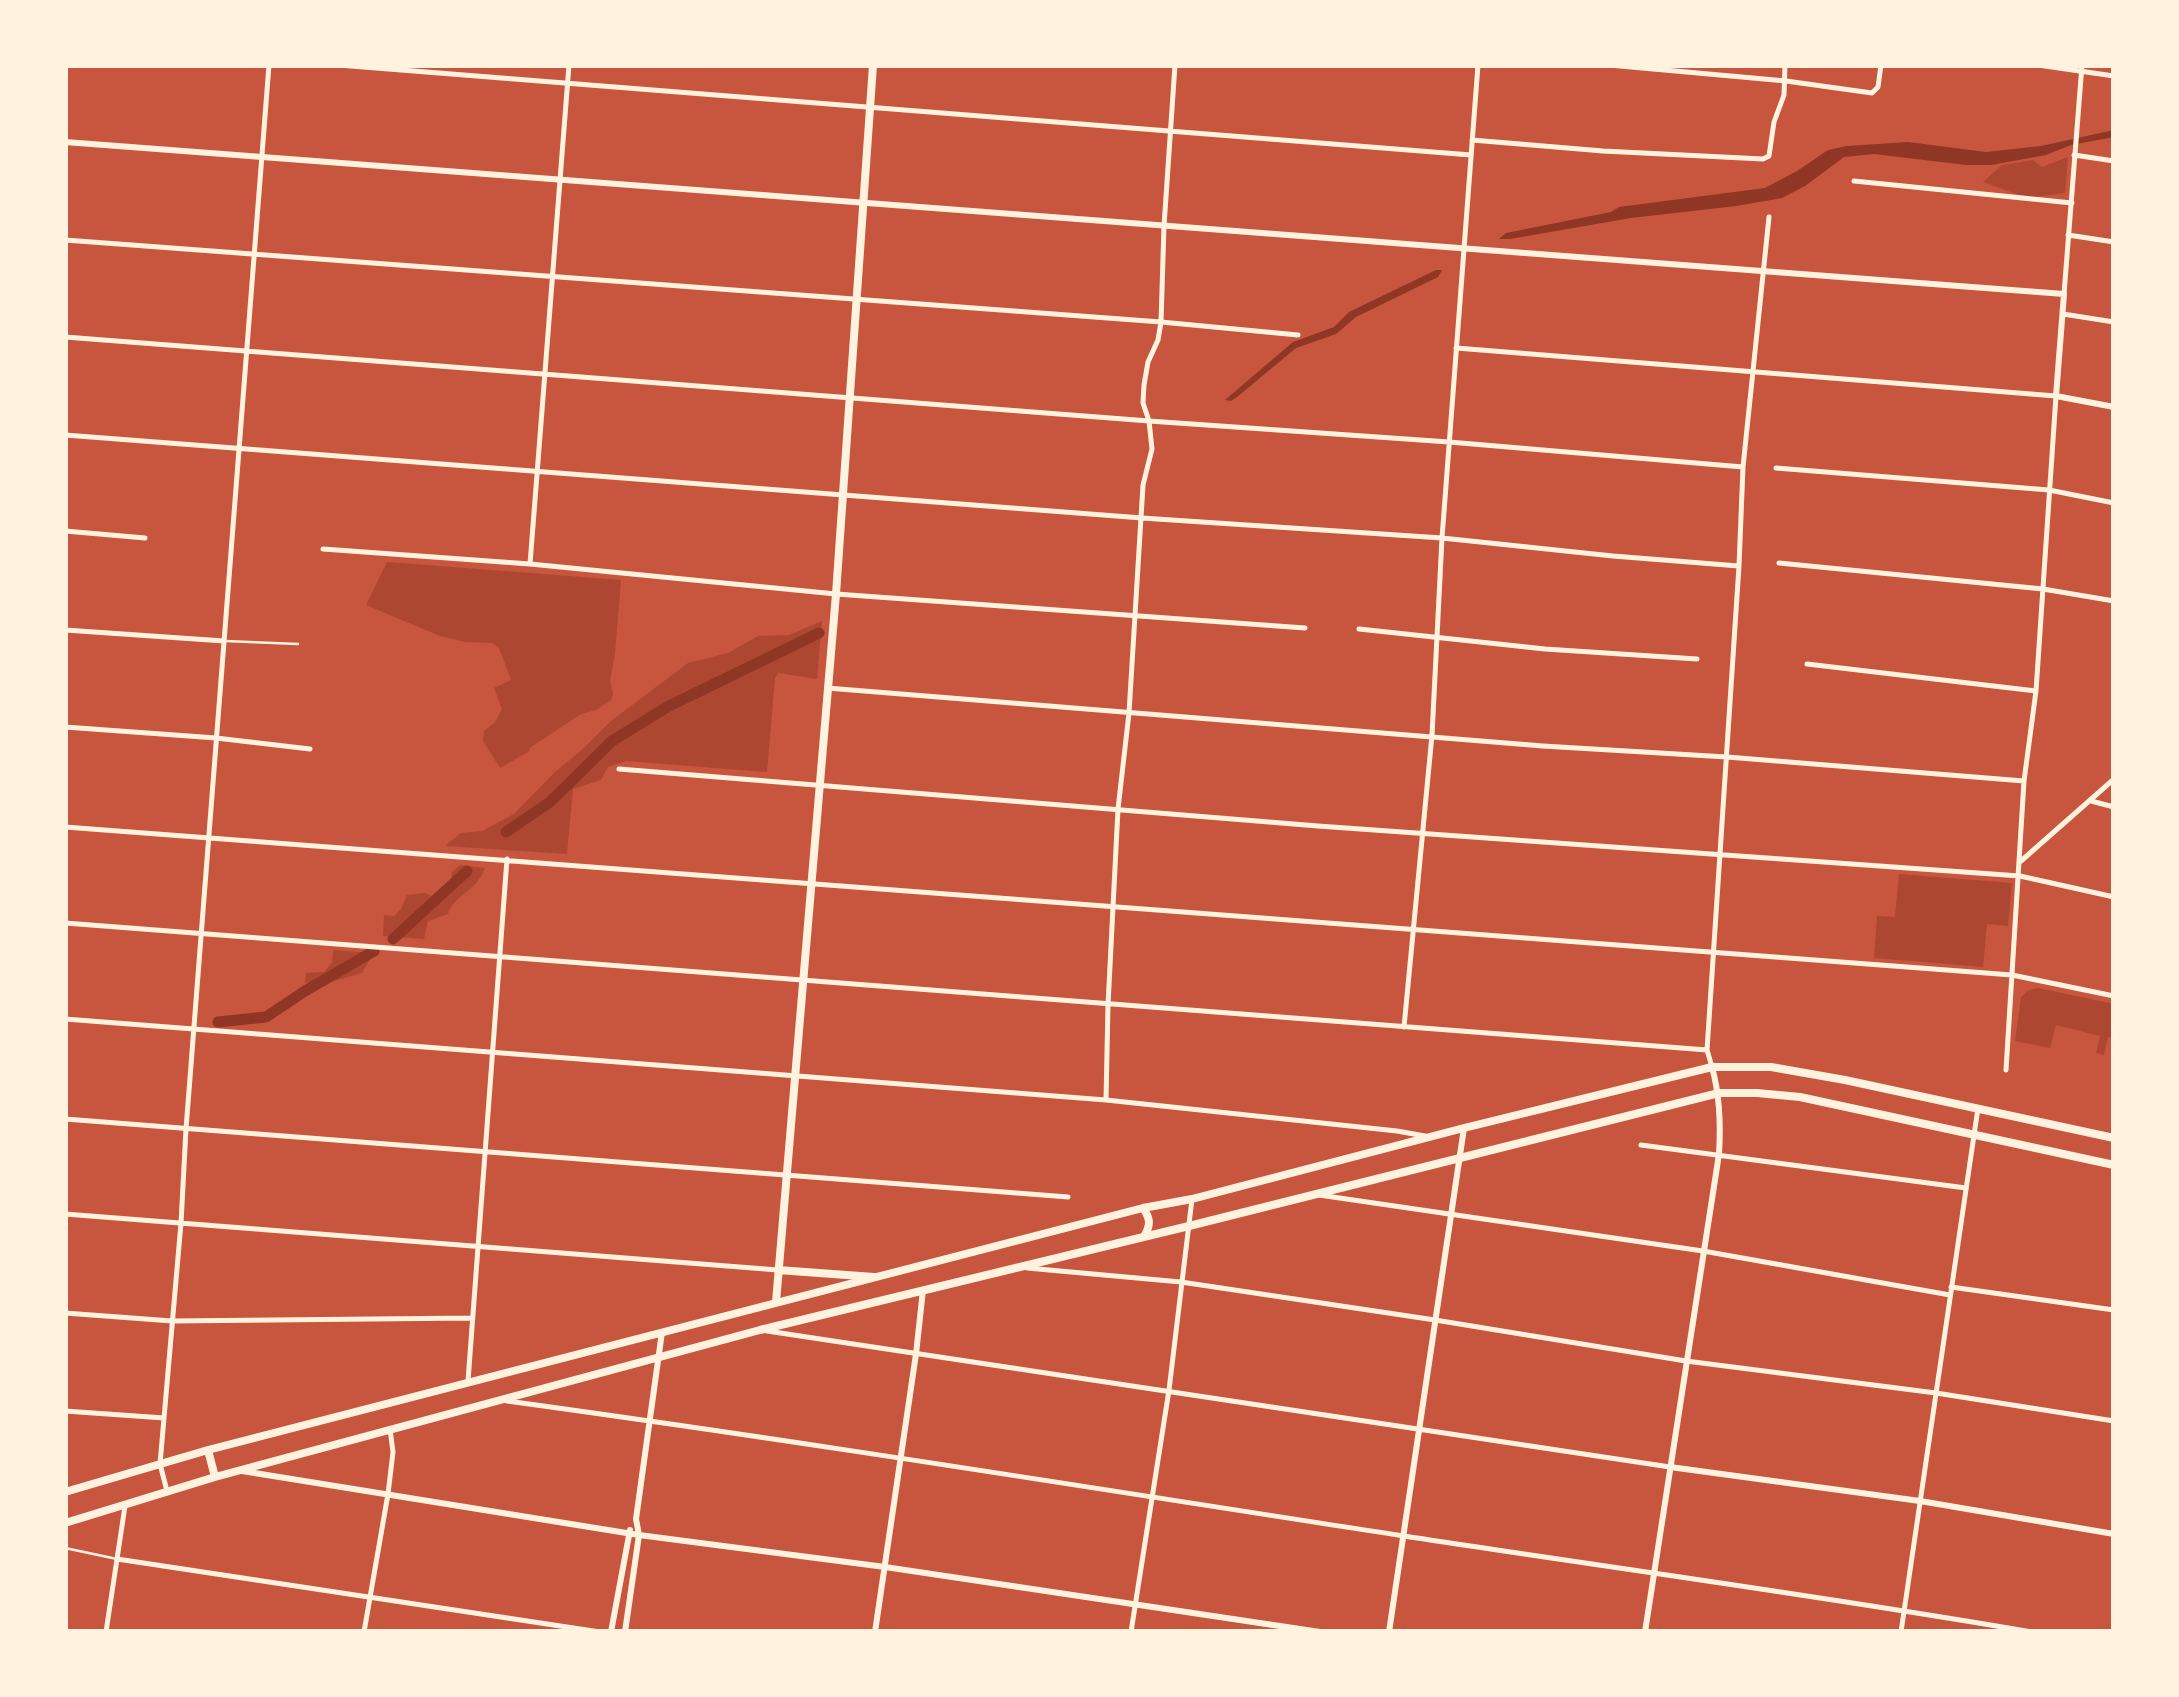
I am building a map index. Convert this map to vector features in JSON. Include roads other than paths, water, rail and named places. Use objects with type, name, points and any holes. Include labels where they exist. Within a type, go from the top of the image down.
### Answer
[{"type":"main road","points":[[776,1302],[836,594],[873,65]]},
{"type":"main road","points":[[65,1492],[208,1450],[776,1302],[1712,1067],[1771,1067],[1845,1080],[2114,1138]]},
{"type":"main road","points":[[65,1522],[241,1470],[760,1330],[1719,1093],[1800,1097],[2114,1165]]},
{"type":"main road","points":[[1143,1208],[1150,1227],[1145,1235]]},
{"type":"main road","points":[[778,1270],[874,1277]]},
{"type":"main road","points":[[208,1450],[215,1478]]},
{"type":"street","points":[[167,1492],[160,1464],[269,65]]},
{"type":"street","points":[[338,65],[1471,155]]},
{"type":"street","points":[[530,564],[570,65]]},
{"type":"street","points":[[1106,1100],[1118,809],[1129,713],[1143,485],[1152,449],[1143,403],[1144,385],[1161,322],[1176,65]]},
{"type":"street","points":[[1404,1027],[1432,735],[1442,538],[1478,65]]},
{"type":"street","points":[[1609,65],[1872,93],[1881,65]]},
{"type":"street","points":[[1472,140],[1763,160],[1768,156],[1784,95],[1786,65]]},
{"type":"street","points":[[2038,65],[2082,68],[2114,76]]},
{"type":"street","points":[[2006,1070],[2024,781],[2036,691],[2082,68]]},
{"type":"street","points":[[65,142],[2064,294]]},
{"type":"street","points":[[2075,152],[2114,161]]},
{"type":"street","points":[[1854,181],[2072,203]]},
{"type":"street","points":[[1645,1632],[1719,1154],[1719,1093],[1707,1050],[1743,466],[1769,216]]},
{"type":"street","points":[[2068,235],[2114,242]]},
{"type":"street","points":[[65,240],[1298,335]]},
{"type":"street","points":[[2062,314],[2114,322]]},
{"type":"street","points":[[65,338],[1743,466]]},
{"type":"street","points":[[1456,348],[2056,396],[2114,408]]},
{"type":"street","points":[[65,435],[1442,538],[1739,566]]},
{"type":"street","points":[[1776,468],[2049,490],[2114,502]]},
{"type":"street","points":[[65,532],[145,538]]},
{"type":"street","points":[[323,549],[530,564],[836,594],[1305,628]]},
{"type":"street","points":[[1779,563],[2043,590],[2114,602]]},
{"type":"street","points":[[1359,629],[1545,649],[1698,659]]},
{"type":"street","points":[[65,630],[224,641]]},
{"type":"street","points":[[1806,664],[2036,691]]},
{"type":"street","points":[[827,688],[2024,781]]},
{"type":"street","points":[[65,727],[310,749]]},
{"type":"street","points":[[619,769],[2020,876],[2114,898]]},
{"type":"street","points":[[2021,861],[2091,802],[2114,777]]},
{"type":"street","points":[[2091,802],[2114,807]]},
{"type":"street","points":[[65,827],[2012,975],[2114,996]]},
{"type":"street","points":[[468,1384],[507,859]]},
{"type":"street","points":[[65,923],[1707,1050]]},
{"type":"street","points":[[65,1019],[1106,1100],[1397,1130],[1428,1137]]},
{"type":"street","points":[[1901,1632],[1978,1108]]},
{"type":"street","points":[[65,1119],[1068,1197]]},
{"type":"street","points":[[1389,1632],[1464,1128]]},
{"type":"street","points":[[1640,1145],[1966,1188]]},
{"type":"street","points":[[1316,1194],[1702,1251],[1950,1295]]},
{"type":"street","points":[[1131,1632],[1169,1390],[1192,1199]]},
{"type":"street","points":[[65,1214],[778,1270]]},
{"type":"street","points":[[1014,1267],[1181,1282],[1686,1361],[1936,1393],[2114,1421]]},
{"type":"street","points":[[1951,1287],[2114,1310]]},
{"type":"street","points":[[876,1632],[923,1290]]},
{"type":"street","points":[[65,1313],[172,1321],[473,1318]]},
{"type":"street","points":[[760,1330],[1920,1501],[2114,1534]]},
{"type":"street","points":[[612,1632],[629,1533],[636,1519],[662,1332]]},
{"type":"street","points":[[499,1400],[2032,1632]]},
{"type":"street","points":[[65,1411],[164,1418]]},
{"type":"street","points":[[364,1632],[388,1494],[393,1452],[390,1430]]},
{"type":"street","points":[[241,1470],[639,1535],[885,1567],[1320,1632]]},
{"type":"street","points":[[106,1632],[126,1504]]},
{"type":"street","points":[[625,1632],[639,1535],[636,1519]]},
{"type":"street","points":[[117,1559],[600,1632]]},
{"type":"lane","points":[[224,641],[298,644]]},
{"type":"lane","points":[[65,1548],[117,1559]]},
{"type":"waterway","points":[[506,832],[550,802],[612,741],[667,707],[819,633]]},
{"type":"waterway","points":[[393,939],[467,871]]},
{"type":"waterway","points":[[218,1022],[266,1017],[374,951]]}]
